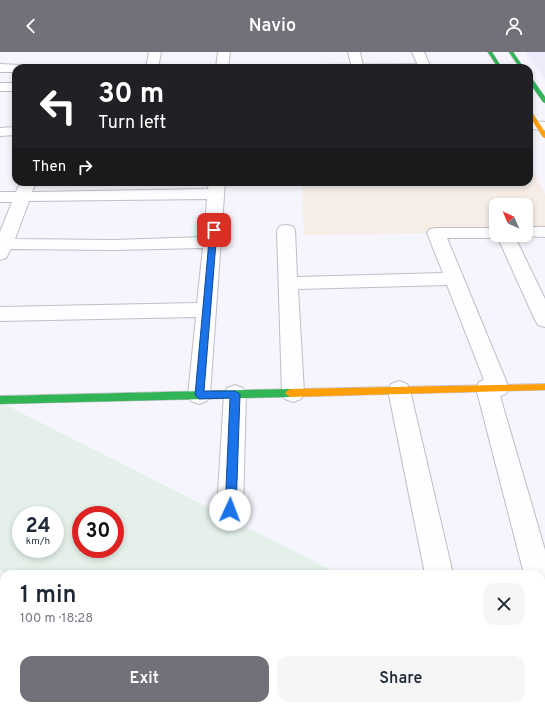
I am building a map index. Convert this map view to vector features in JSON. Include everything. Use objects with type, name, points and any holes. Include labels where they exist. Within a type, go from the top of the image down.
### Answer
[{"type":"street","points":[[153,64],[155,52]]},
{"type":"street","points":[[222,64],[224,52]]},
{"type":"street","points":[[354,52],[357,64]]},
{"type":"street","points":[[418,52],[424,64]]},
{"type":"street","points":[[490,52],[498,64]]},
{"type":"street","points":[[511,52],[519,64]]},
{"type":"street","points":[[0,68],[12,68]]},
{"type":"street","points":[[533,84],[545,101]]},
{"type":"street","points":[[0,87],[12,87]]},
{"type":"street","points":[[533,118],[539,128]]},
{"type":"street","points":[[0,132],[12,131]]},
{"type":"street","points":[[26,186],[1,247],[212,242]]},
{"type":"street","points":[[0,197],[22,198],[217,188],[199,395]]},
{"type":"street","points":[[286,230],[294,393]]},
{"type":"street","points":[[533,232],[545,232]]},
{"type":"street","points":[[489,233],[436,233],[454,279],[492,388],[537,570]]},
{"type":"street","points":[[508,242],[545,320]]},
{"type":"street","points":[[289,283],[454,279]]},
{"type":"street","points":[[0,314],[206,310]]},
{"type":"street","points":[[0,400],[545,387]]},
{"type":"street","points":[[399,390],[438,570]]},
{"type":"street","points":[[230,510],[235,394]]},
{"type":"shaded area","points":[[525,52],[545,52],[545,80]]},
{"type":"shaded area","points":[[533,171],[545,194],[545,236],[533,236],[533,198],[489,198],[489,234],[436,233],[304,235],[302,186],[533,186]]},
{"type":"shaded area","points":[[0,402],[331,570],[0,570]]},
{"type":"traffic: fast","points":[[490,52],[498,64]]},
{"type":"traffic: fast","points":[[511,52],[519,64]]},
{"type":"traffic: fast","points":[[533,84],[545,101]]},
{"type":"traffic: fast","points":[[0,400],[290,393]]},
{"type":"traffic: slow","points":[[533,118],[545,136]]},
{"type":"traffic: slow","points":[[290,393],[545,387]]},
{"type":"route","points":[[214,230],[199,395],[235,394],[230,510]]}]
